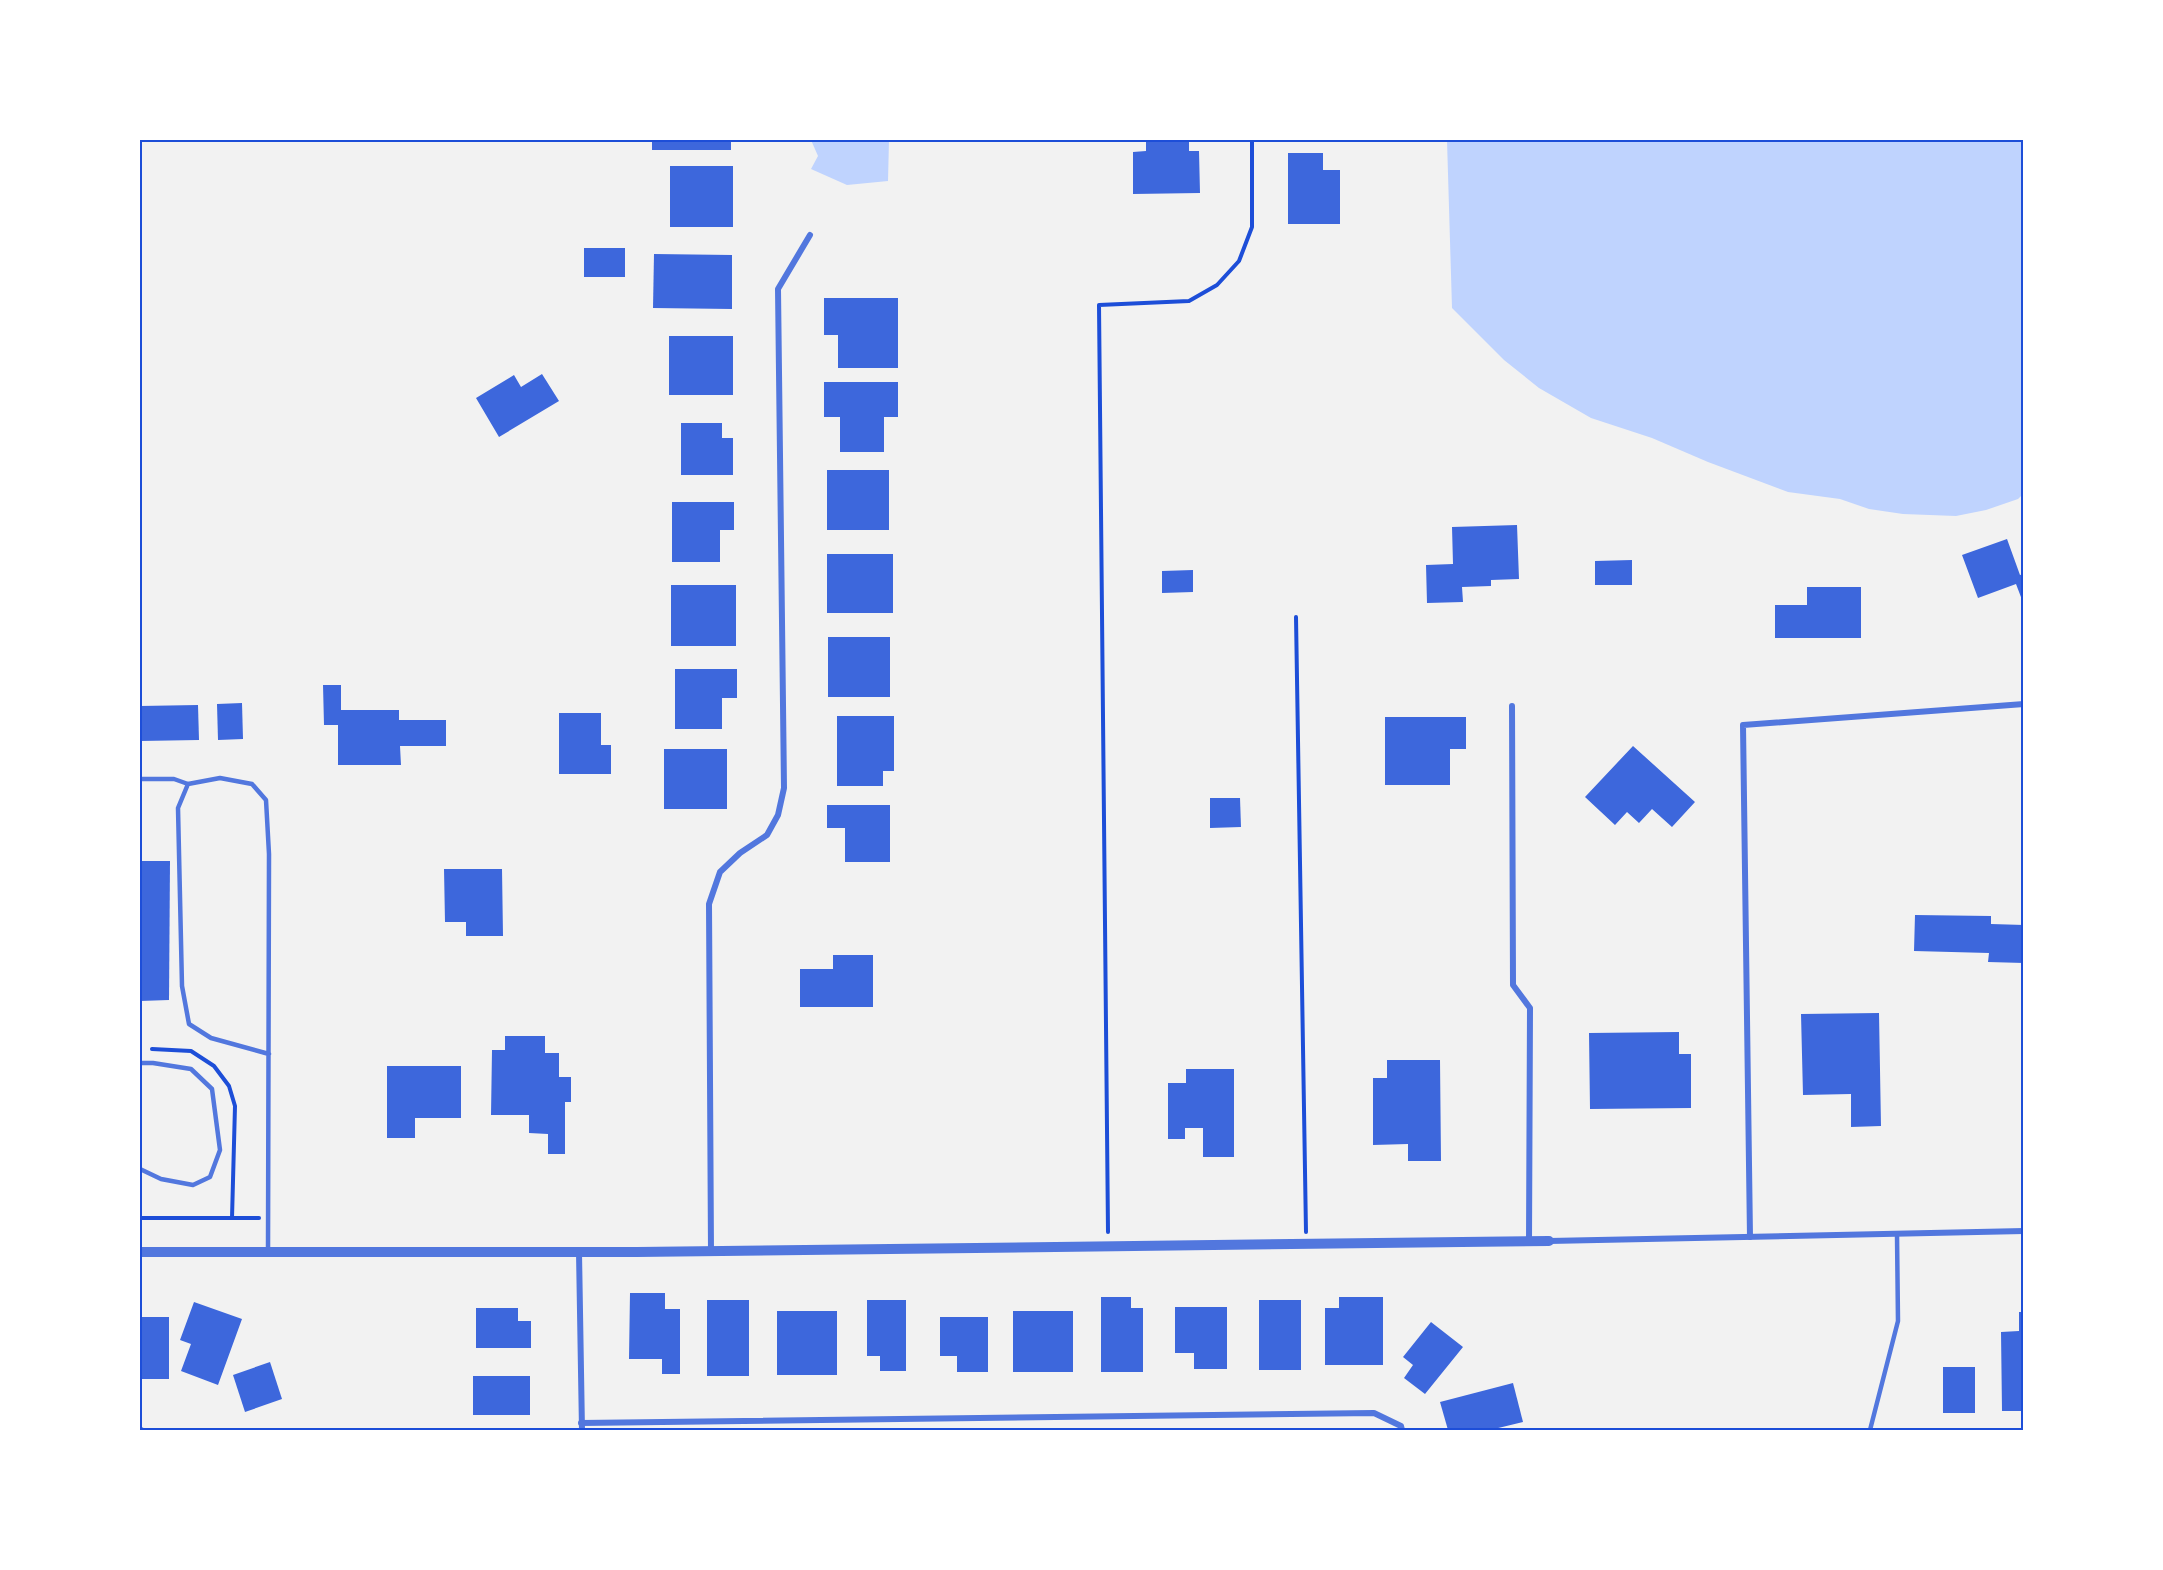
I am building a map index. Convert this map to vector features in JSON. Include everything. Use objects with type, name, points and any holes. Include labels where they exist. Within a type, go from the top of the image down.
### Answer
[{"type":"street","points":[[711,1252],[709,904],[720,872],[740,853],[767,834],[778,815],[784,788],[778,290],[810,235]]},
{"type":"street","points":[[1750,1237],[1743,725],[2024,704]]},
{"type":"street","points":[[1512,706],[1513,984],[1530,1008],[1528,1242]]},
{"type":"street","points":[[140,1252],[711,1252],[1528,1242],[2024,1231]]},
{"type":"street","points":[[579,1252],[582,1427],[1374,1413],[1401,1426],[1402,1431]]},
{"type":"lane","points":[[140,779],[174,779],[188,784],[220,778],[252,784],[266,800],[269,854],[268,1252]]},
{"type":"lane","points":[[188,784],[178,808],[182,986],[189,1024],[211,1038],[269,1054]]},
{"type":"lane","points":[[140,1063],[191,1069],[212,1089],[220,1150],[210,1177],[192,1185],[161,1179],[140,1169]]},
{"type":"lane","points":[[1870,1431],[1898,1321],[1897,1234]]},
{"type":"path","points":[[1108,1247],[1099,305],[1189,301],[1217,285],[1239,261],[1252,227],[1252,140]]},
{"type":"path","points":[[1296,617],[1307,1245]]},
{"type":"path","points":[[140,1218],[268,1217]]},
{"type":"water","points":[[811,140],[889,140],[888,181],[847,185],[811,169],[818,156]]},
{"type":"water","points":[[1447,140],[2023,140],[2023,494],[2018,499],[1986,510],[1956,516],[1903,514],[1869,509],[1840,499],[1788,492],[1652,438],[1591,418],[1539,388],[1504,360],[1452,308]]},
{"type":"building","points":[[652,140],[731,140],[731,150],[652,150]]},
{"type":"building","points":[[1146,142],[1189,142],[1189,151],[1199,151],[1200,193],[1133,194],[1133,152],[1146,151]]},
{"type":"building","points":[[1288,153],[1323,153],[1323,170],[1340,170],[1340,224],[1288,224]]},
{"type":"building","points":[[670,166],[733,166],[733,227],[670,227]]},
{"type":"building","points":[[584,248],[625,248],[625,277],[584,277]]},
{"type":"building","points":[[654,254],[732,255],[732,309],[653,308]]},
{"type":"building","points":[[824,298],[898,298],[898,368],[838,368],[838,335],[824,335]]},
{"type":"building","points":[[669,336],[733,336],[733,395],[669,395]]},
{"type":"building","points":[[542,374],[559,401],[499,437],[476,398],[514,375],[521,387]]},
{"type":"building","points":[[824,382],[898,382],[898,417],[884,417],[884,452],[840,452],[840,417],[824,417]]},
{"type":"building","points":[[681,423],[722,423],[722,438],[733,438],[733,475],[681,475]]},
{"type":"building","points":[[827,470],[889,470],[889,530],[827,530]]},
{"type":"building","points":[[672,502],[734,502],[734,530],[720,530],[720,562],[672,562]]},
{"type":"building","points":[[1517,525],[1519,579],[1491,580],[1491,586],[1462,587],[1463,602],[1427,603],[1426,565],[1453,564],[1452,527]]},
{"type":"building","points":[[2007,539],[2020,575],[2024,574],[2024,605],[2016,584],[1978,598],[1962,555]]},
{"type":"building","points":[[827,554],[893,554],[893,613],[827,613]]},
{"type":"building","points":[[1632,560],[1632,585],[1595,585],[1595,561]]},
{"type":"building","points":[[1193,570],[1193,592],[1162,593],[1162,571]]},
{"type":"building","points":[[671,585],[736,585],[736,646],[671,646]]},
{"type":"building","points":[[1807,587],[1861,587],[1861,638],[1775,638],[1775,605],[1807,605]]},
{"type":"building","points":[[828,637],[890,637],[890,697],[828,697]]},
{"type":"building","points":[[675,669],[737,669],[737,698],[722,698],[722,729],[675,729]]},
{"type":"building","points":[[323,685],[341,685],[341,710],[399,710],[399,720],[446,720],[446,746],[400,746],[401,765],[338,765],[338,725],[324,725]]},
{"type":"building","points":[[242,703],[243,739],[218,740],[217,704]]},
{"type":"building","points":[[198,705],[199,740],[140,741],[140,706]]},
{"type":"building","points":[[559,713],[601,713],[601,745],[611,745],[611,774],[559,774]]},
{"type":"building","points":[[837,716],[894,716],[894,771],[883,771],[883,786],[837,786]]},
{"type":"building","points":[[1385,717],[1466,717],[1466,749],[1450,749],[1450,785],[1385,785]]},
{"type":"building","points":[[1633,746],[1695,802],[1672,827],[1652,809],[1639,823],[1627,812],[1615,825],[1585,797]]},
{"type":"building","points":[[664,749],[727,749],[727,809],[664,809]]},
{"type":"building","points":[[1210,798],[1240,798],[1241,827],[1210,828]]},
{"type":"building","points":[[827,805],[890,805],[890,862],[845,862],[845,828],[827,828]]},
{"type":"building","points":[[140,861],[170,861],[169,1000],[140,1001]]},
{"type":"building","points":[[444,869],[502,869],[503,936],[466,936],[466,922],[445,922]]},
{"type":"building","points":[[1915,915],[1991,916],[1991,924],[2024,925],[2024,963],[1988,962],[1989,953],[1914,951]]},
{"type":"building","points":[[833,955],[873,955],[873,1007],[800,1007],[800,969],[833,969]]},
{"type":"building","points":[[1879,1013],[1881,1126],[1851,1127],[1851,1094],[1803,1095],[1801,1014]]},
{"type":"building","points":[[1679,1032],[1679,1054],[1691,1054],[1691,1108],[1590,1109],[1589,1033]]},
{"type":"building","points":[[505,1036],[545,1036],[545,1053],[559,1053],[559,1077],[571,1077],[571,1102],[565,1102],[565,1154],[548,1154],[548,1134],[529,1133],[529,1115],[491,1115],[492,1050],[505,1050]]},
{"type":"building","points":[[1387,1060],[1440,1060],[1441,1161],[1408,1161],[1408,1144],[1373,1145],[1373,1078],[1387,1078]]},
{"type":"building","points":[[387,1066],[461,1066],[461,1118],[415,1118],[415,1138],[387,1138]]},
{"type":"building","points":[[1186,1069],[1234,1069],[1234,1157],[1203,1157],[1203,1128],[1185,1128],[1185,1139],[1168,1139],[1168,1083],[1186,1083]]},
{"type":"building","points":[[630,1293],[665,1293],[665,1309],[680,1309],[680,1374],[662,1374],[662,1359],[629,1359]]},
{"type":"building","points":[[1101,1297],[1131,1297],[1131,1308],[1143,1308],[1143,1372],[1101,1372]]},
{"type":"building","points":[[1339,1297],[1383,1297],[1383,1365],[1325,1365],[1325,1308],[1339,1308]]},
{"type":"building","points":[[707,1300],[749,1300],[749,1376],[707,1376]]},
{"type":"building","points":[[867,1300],[906,1300],[906,1371],[880,1371],[880,1356],[867,1356]]},
{"type":"building","points":[[1259,1300],[1301,1300],[1301,1370],[1259,1370]]},
{"type":"building","points":[[194,1302],[242,1319],[218,1385],[181,1371],[191,1344],[180,1340]]},
{"type":"building","points":[[1175,1307],[1227,1307],[1227,1369],[1194,1369],[1194,1353],[1175,1353]]},
{"type":"building","points":[[476,1308],[518,1308],[518,1321],[531,1321],[531,1348],[476,1348]]},
{"type":"building","points":[[777,1311],[837,1311],[837,1375],[777,1375]]},
{"type":"building","points":[[1013,1311],[1073,1311],[1073,1372],[1013,1372]]},
{"type":"building","points":[[2019,1312],[2024,1312],[2024,1411],[2002,1411],[2001,1332],[2019,1331]]},
{"type":"building","points":[[140,1317],[169,1317],[169,1379],[140,1379]]},
{"type":"building","points":[[940,1317],[988,1317],[988,1372],[957,1372],[957,1356],[940,1356]]},
{"type":"building","points":[[1431,1322],[1463,1347],[1425,1394],[1404,1378],[1413,1365],[1403,1357]]},
{"type":"building","points":[[270,1362],[282,1399],[245,1412],[233,1375]]},
{"type":"building","points":[[1943,1367],[1975,1367],[1975,1413],[1943,1413]]},
{"type":"building","points":[[473,1376],[530,1376],[530,1415],[473,1415]]},
{"type":"building","points":[[1513,1383],[1523,1422],[1490,1430],[1448,1430],[1440,1402]]}]
